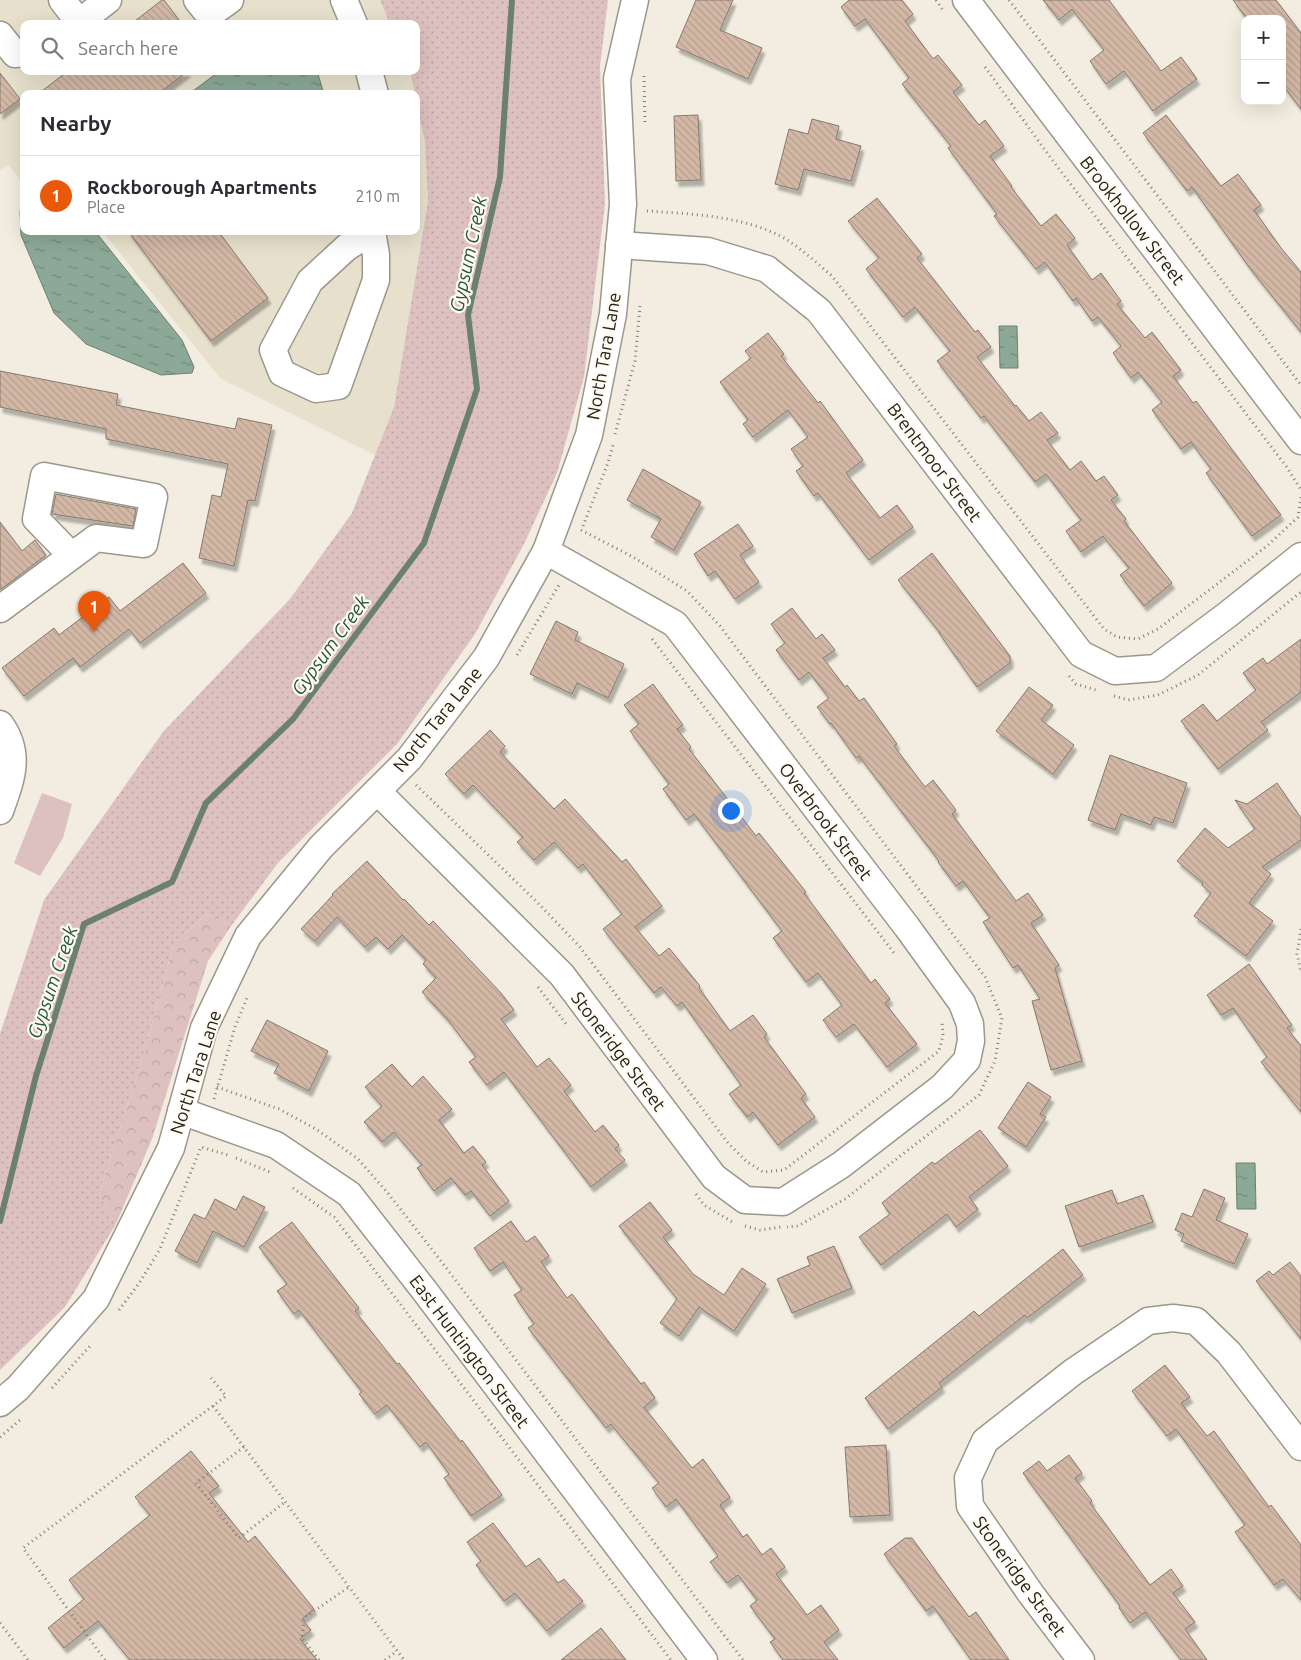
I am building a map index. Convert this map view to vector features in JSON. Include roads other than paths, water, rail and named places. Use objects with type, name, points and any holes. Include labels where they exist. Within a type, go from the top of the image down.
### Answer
[{"type":"street","points":[[62,0],[76,20]]},
{"type":"street","points":[[82,20],[108,0]]},
{"type":"street","points":[[197,0],[209,15],[230,0]]},
{"type":"street","points":[[344,0],[352,20]]},
{"type":"street","name":"North Tara Lane","points":[[0,1403],[18,1388],[96,1299],[171,1148],[204,1028],[248,936],[321,847],[386,799],[409,759],[486,658],[557,557],[589,434],[613,314],[632,246],[623,204],[617,79],[635,0]]},
{"type":"street","name":"Brookhollow Street","points":[[956,8],[1301,441]]},
{"type":"street","points":[[0,35],[15,54],[20,53]]},
{"type":"street","points":[[370,75],[374,90]]},
{"type":"street","points":[[367,235],[347,248],[310,280],[273,350],[282,373],[316,389],[338,386],[376,280],[376,255],[373,235]]},
{"type":"street","name":"Brentmoor Street","points":[[632,246],[708,251],[766,269],[819,311],[1081,654],[1115,671],[1156,668],[1301,556]]},
{"type":"street","points":[[0,609],[72,556],[96,538],[144,544],[154,497],[44,476],[36,519],[72,556]]},
{"type":"street","name":"Overbrook Street","points":[[557,557],[675,624],[907,927],[962,1003],[970,1024],[972,1041],[967,1060],[942,1087],[883,1132]]},
{"type":"street","points":[[0,724],[5,730],[13,756],[12,777],[0,811]]},
{"type":"street","name":"Stoneridge Street","points":[[386,799],[562,975],[714,1177],[745,1200],[783,1202],[841,1165],[883,1132]]},
{"type":"street","name":"East Huntington Street","points":[[181,1111],[276,1145],[349,1194],[704,1660]]},
{"type":"street","name":"Stoneridge Street","points":[[1082,1660],[1031,1594],[970,1506],[968,1478],[985,1441],[1064,1379],[1148,1321],[1173,1318],[1196,1321],[1229,1353],[1301,1447]]},
{"type":"water","points":[[318,75],[323,90],[194,90],[213,76]]},
{"type":"water","points":[[21,235],[99,235],[182,340],[194,367],[192,373],[161,375],[86,344],[54,313]]},
{"type":"water","points":[[999,326],[1017,326],[1018,368],[1000,368]]},
{"type":"water","points":[[1236,1163],[1255,1163],[1256,1209],[1237,1209]]},
{"type":"waterway","name":"Gypsum Creek","points":[[0,1221],[36,1076],[84,924],[172,882],[206,803],[293,719],[424,543],[477,389],[468,315],[500,177],[512,0]]},
{"type":"place","name":"Rockborough Apartments","points":[[94,632]]}]
